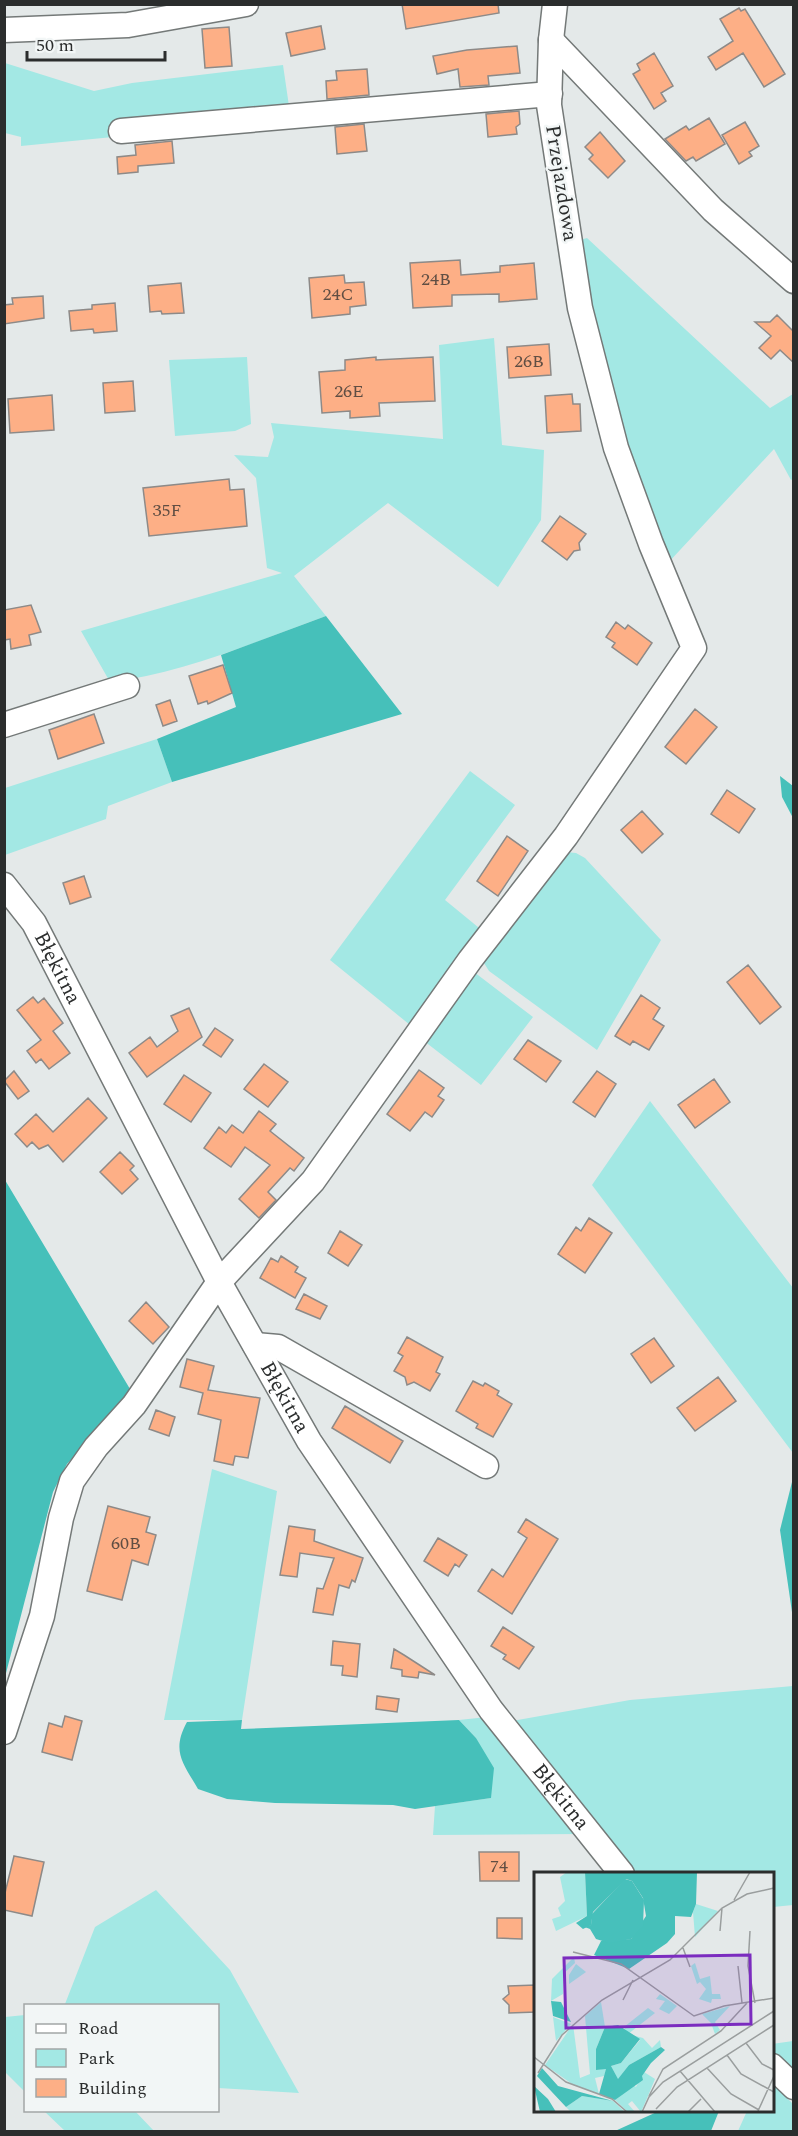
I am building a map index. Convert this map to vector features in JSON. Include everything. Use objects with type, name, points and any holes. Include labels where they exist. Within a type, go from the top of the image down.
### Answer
[{"type":"street","points":[[4,30],[128,25],[246,4]]},
{"type":"street","name":"Przejazdowa","points":[[219,1282],[313,1181],[470,960],[566,836],[694,648],[651,544],[616,448],[580,308],[550,94],[551,40],[555,4]]},
{"type":"street","points":[[551,40],[713,210],[794,281]]},
{"type":"street","points":[[121,131],[550,94]]},
{"type":"street","points":[[4,725],[127,686]]},
{"type":"street","name":"Błękitna","points":[[4,885],[34,922],[219,1282],[309,1441],[491,1710],[620,1872]]},
{"type":"street","points":[[4,1732],[42,1616],[61,1518],[72,1481],[96,1448],[134,1406],[219,1282]]},
{"type":"street","points":[[255,1345],[278,1347],[486,1466]]},
{"type":"street","points":[[774,2068],[794,2087]]},
{"type":"green space","points":[[5,63],[94,91],[132,83],[283,65],[290,113],[113,137],[21,146],[21,137],[5,133]]},
{"type":"green space","points":[[587,238],[770,408],[793,394],[793,479],[791,480],[774,449],[667,564],[619,443],[583,263],[580,240]]},
{"type":"green space","points":[[494,338],[502,445],[544,450],[541,520],[498,587],[388,503],[294,576],[326,616],[192,664],[137,678],[110,682],[81,631],[282,573],[267,568],[256,478],[234,455],[268,457],[274,437],[271,423],[443,439],[439,345]]},
{"type":"green space","points":[[247,357],[251,424],[235,431],[175,436],[169,360]]},
{"type":"green space","points":[[157,739],[172,782],[108,806],[106,819],[5,855],[5,788]]},
{"type":"green space","points":[[470,771],[515,805],[445,900],[484,932],[415,1029],[330,960]]},
{"type":"green space","points":[[566,852],[576,853],[585,858],[661,940],[597,1050],[489,971],[484,963],[484,954]]},
{"type":"green space","points":[[474,972],[533,1017],[481,1085],[424,1041]]},
{"type":"green space","points":[[650,1101],[793,1288],[793,1453],[592,1185]]},
{"type":"green space","points":[[212,1469],[277,1491],[242,1720],[164,1720]]},
{"type":"green space","points":[[793,1686],[793,1905],[774,1907],[774,1872],[630,1872],[512,1721],[630,1700]]},
{"type":"green space","points":[[487,1717],[582,1834],[433,1835],[435,1806],[491,1798],[476,1738],[459,1720]]},
{"type":"green space","points":[[156,1890],[230,1970],[299,2093],[219,2088],[219,2004],[65,2004],[95,1927]]},
{"type":"green space","points":[[24,2015],[24,2091],[4,2071],[5,2017]]},
{"type":"green space","points":[[793,2041],[793,2076],[774,2058],[774,2044]]},
{"type":"green space","points":[[774,2085],[793,2104],[793,2131],[738,2131],[747,2112],[774,2112]]},
{"type":"green space","points":[[45,2112],[136,2112],[154,2131],[65,2131]]},
{"type":"shaded area","points":[[326,616],[402,714],[172,782],[157,739],[236,707],[221,655]]},
{"type":"shaded area","points":[[780,776],[793,786],[793,818],[782,797]]},
{"type":"shaded area","points":[[5,1180],[133,1394],[67,1464],[53,1492],[5,1677]]},
{"type":"shaded area","points":[[794,1478],[793,1619],[780,1530]]},
{"type":"shaded area","points":[[242,1720],[241,1729],[459,1720],[476,1738],[494,1768],[491,1798],[415,1809],[393,1805],[275,1803],[227,1799],[198,1789],[184,1764],[179,1749],[182,1732],[187,1722]]},
{"type":"shaded area","points":[[657,2112],[719,2112],[711,2131],[615,2131]]},
{"type":"building","points":[[402,4],[498,4],[499,13],[406,29]]},
{"type":"building","points":[[739,8],[741,11],[745,9],[785,74],[764,87],[743,53],[716,70],[708,57],[733,41],[720,19]]},
{"type":"building","points":[[321,26],[325,49],[291,56],[286,33]]},
{"type":"building","points":[[229,27],[232,66],[205,68],[202,29]]},
{"type":"building","points":[[517,46],[520,73],[488,76],[489,85],[460,87],[458,69],[437,74],[433,56],[467,50]]},
{"type":"building","points":[[654,53],[673,86],[661,93],[666,101],[654,109],[633,74],[640,70],[637,64]]},
{"type":"building","points":[[367,69],[369,95],[327,99],[326,81],[337,80],[336,71]]},
{"type":"building","points":[[519,111],[520,124],[516,127],[517,134],[488,137],[486,114]]},
{"type":"building","points":[[709,118],[725,144],[696,161],[693,157],[686,161],[665,139],[686,126],[689,130]]},
{"type":"building","points":[[745,122],[759,146],[749,152],[752,156],[739,164],[722,135]]},
{"type":"building","points":[[364,124],[367,151],[337,154],[335,127]]},
{"type":"building","points":[[600,132],[625,161],[608,178],[589,159],[593,155],[585,147]]},
{"type":"building","points":[[172,141],[174,163],[138,166],[138,172],[118,174],[117,157],[136,155],[135,145]]},
{"type":"building","points":[[460,260],[461,275],[500,272],[500,266],[534,263],[537,299],[499,302],[499,294],[452,295],[452,306],[413,308],[410,263]]},
{"type":"building","points":[[344,275],[345,283],[364,282],[366,305],[350,307],[350,314],[312,318],[309,278]]},
{"type":"building","points":[[181,283],[184,313],[150,312],[148,286]]},
{"type":"building","points":[[43,296],[44,318],[4,324],[4,305],[13,304],[12,298]]},
{"type":"building","points":[[115,303],[117,331],[94,333],[93,329],[71,331],[69,311],[92,309],[92,305]]},
{"type":"building","points":[[777,315],[794,332],[794,363],[780,350],[771,359],[759,348],[771,336],[755,322],[770,322]]},
{"type":"building","points":[[549,344],[551,375],[509,378],[507,347]]},
{"type":"building","points":[[376,357],[376,360],[433,357],[435,401],[379,403],[380,416],[350,418],[350,411],[322,413],[319,372],[345,370],[345,360]]},
{"type":"building","points":[[133,381],[135,411],[105,413],[103,383]]},
{"type":"building","points":[[572,394],[573,404],[580,404],[581,431],[547,433],[545,396]]},
{"type":"building","points":[[52,395],[54,430],[10,433],[8,399]]},
{"type":"building","points":[[229,479],[230,490],[244,489],[247,526],[149,536],[143,488]]},
{"type":"building","points":[[560,516],[586,534],[579,543],[580,550],[574,551],[567,560],[542,541]]},
{"type":"building","points":[[31,605],[41,632],[29,635],[31,645],[11,649],[10,639],[4,640],[4,610]]},
{"type":"building","points":[[616,622],[625,629],[628,625],[652,643],[637,665],[612,647],[615,643],[606,637]]},
{"type":"building","points":[[223,665],[232,693],[208,704],[207,701],[198,704],[189,676]]},
{"type":"building","points":[[170,700],[177,721],[163,726],[156,705]]},
{"type":"building","points":[[695,709],[717,727],[686,764],[665,747]]},
{"type":"building","points":[[94,714],[104,743],[58,759],[49,730]]},
{"type":"building","points":[[727,790],[755,809],[739,833],[711,814]]},
{"type":"building","points":[[642,811],[663,834],[642,853],[621,830]]},
{"type":"building","points":[[507,836],[528,851],[498,896],[477,881]]},
{"type":"building","points":[[84,876],[91,897],[70,904],[63,883]]},
{"type":"building","points":[[748,965],[781,1007],[760,1024],[727,982]]},
{"type":"building","points":[[641,995],[660,1008],[653,1019],[664,1026],[649,1050],[633,1041],[630,1045],[615,1036]]},
{"type":"building","points":[[33,997],[38,1003],[44,998],[63,1023],[53,1031],[70,1053],[49,1069],[41,1059],[36,1063],[27,1051],[41,1040],[17,1010]]},
{"type":"building","points":[[189,1008],[202,1037],[147,1077],[129,1053],[150,1037],[157,1047],[178,1031],[171,1016]]},
{"type":"building","points":[[215,1028],[233,1040],[221,1057],[203,1045]]},
{"type":"building","points":[[528,1040],[561,1061],[546,1082],[514,1059]]},
{"type":"building","points":[[264,1064],[288,1082],[268,1107],[244,1089]]},
{"type":"building","points":[[419,1070],[444,1088],[438,1096],[444,1100],[432,1117],[425,1112],[410,1131],[387,1114]]},
{"type":"building","points":[[14,1071],[29,1091],[18,1099],[4,1081]]},
{"type":"building","points":[[597,1071],[616,1084],[595,1117],[573,1102]]},
{"type":"building","points":[[184,1075],[211,1093],[191,1122],[164,1104]]},
{"type":"building","points":[[714,1079],[730,1102],[695,1128],[678,1105]]},
{"type":"building","points":[[88,1098],[107,1118],[63,1162],[48,1145],[39,1149],[32,1142],[27,1147],[15,1134],[36,1114],[53,1132]]},
{"type":"building","points":[[259,1111],[276,1124],[270,1131],[304,1158],[294,1171],[290,1168],[268,1192],[276,1200],[259,1218],[239,1199],[270,1165],[245,1147],[231,1167],[204,1148],[219,1127],[226,1133],[232,1125],[243,1133]]},
{"type":"building","points":[[120,1152],[134,1166],[130,1170],[138,1179],[122,1194],[100,1172]]},
{"type":"building","points":[[589,1218],[612,1233],[585,1273],[558,1254],[576,1227],[581,1231]]},
{"type":"building","points":[[340,1231],[362,1245],[348,1266],[328,1253]]},
{"type":"building","points":[[281,1256],[298,1267],[295,1272],[306,1278],[295,1298],[260,1278],[271,1258],[278,1262]]},
{"type":"building","points":[[304,1294],[327,1306],[320,1319],[296,1309]]},
{"type":"building","points":[[146,1302],[169,1327],[153,1344],[129,1321]]},
{"type":"building","points":[[407,1337],[443,1357],[436,1372],[440,1374],[430,1391],[414,1382],[407,1385],[405,1377],[394,1371],[403,1356],[398,1353]]},
{"type":"building","points":[[654,1338],[674,1366],[651,1383],[631,1354]]},
{"type":"building","points":[[187,1359],[214,1366],[208,1390],[260,1398],[248,1458],[235,1456],[233,1465],[214,1461],[221,1420],[198,1414],[203,1393],[180,1387]]},
{"type":"building","points":[[718,1377],[736,1401],[695,1431],[677,1408]]},
{"type":"building","points":[[473,1381],[483,1386],[485,1383],[499,1391],[497,1395],[512,1404],[493,1437],[476,1428],[478,1424],[456,1411]]},
{"type":"building","points":[[345,1406],[403,1441],[390,1463],[332,1428]]},
{"type":"building","points":[[156,1410],[175,1417],[169,1436],[149,1429]]},
{"type":"building","points":[[108,1506],[150,1517],[146,1532],[156,1535],[148,1565],[132,1560],[122,1600],[87,1591]]},
{"type":"building","points":[[526,1519],[558,1539],[512,1614],[478,1591],[492,1569],[503,1577],[527,1538],[518,1532]]},
{"type":"building","points":[[289,1526],[315,1530],[314,1541],[363,1558],[355,1582],[352,1580],[349,1588],[339,1585],[333,1615],[313,1612],[317,1588],[323,1589],[334,1558],[300,1553],[297,1577],[280,1575]]},
{"type":"building","points":[[438,1538],[467,1555],[459,1567],[455,1564],[448,1576],[424,1561]]},
{"type":"building","points":[[503,1627],[534,1647],[519,1669],[503,1659],[506,1655],[491,1646]]},
{"type":"building","points":[[333,1641],[360,1644],[357,1677],[342,1675],[343,1666],[331,1665]]},
{"type":"building","points":[[394,1649],[435,1675],[419,1672],[418,1678],[402,1676],[402,1670],[391,1668]]},
{"type":"building","points":[[377,1696],[399,1699],[397,1712],[376,1709]]},
{"type":"building","points":[[65,1716],[82,1721],[72,1760],[42,1752],[49,1723],[62,1727]]},
{"type":"building","points":[[479,1852],[519,1852],[519,1881],[480,1881]]},
{"type":"building","points":[[14,1856],[44,1862],[32,1916],[4,1910],[4,1897]]},
{"type":"building","points":[[497,1918],[522,1918],[522,1939],[497,1938]]},
{"type":"building","points":[[534,1985],[534,2012],[509,2013],[509,2005],[503,1999],[509,1994],[508,1986]]}]
